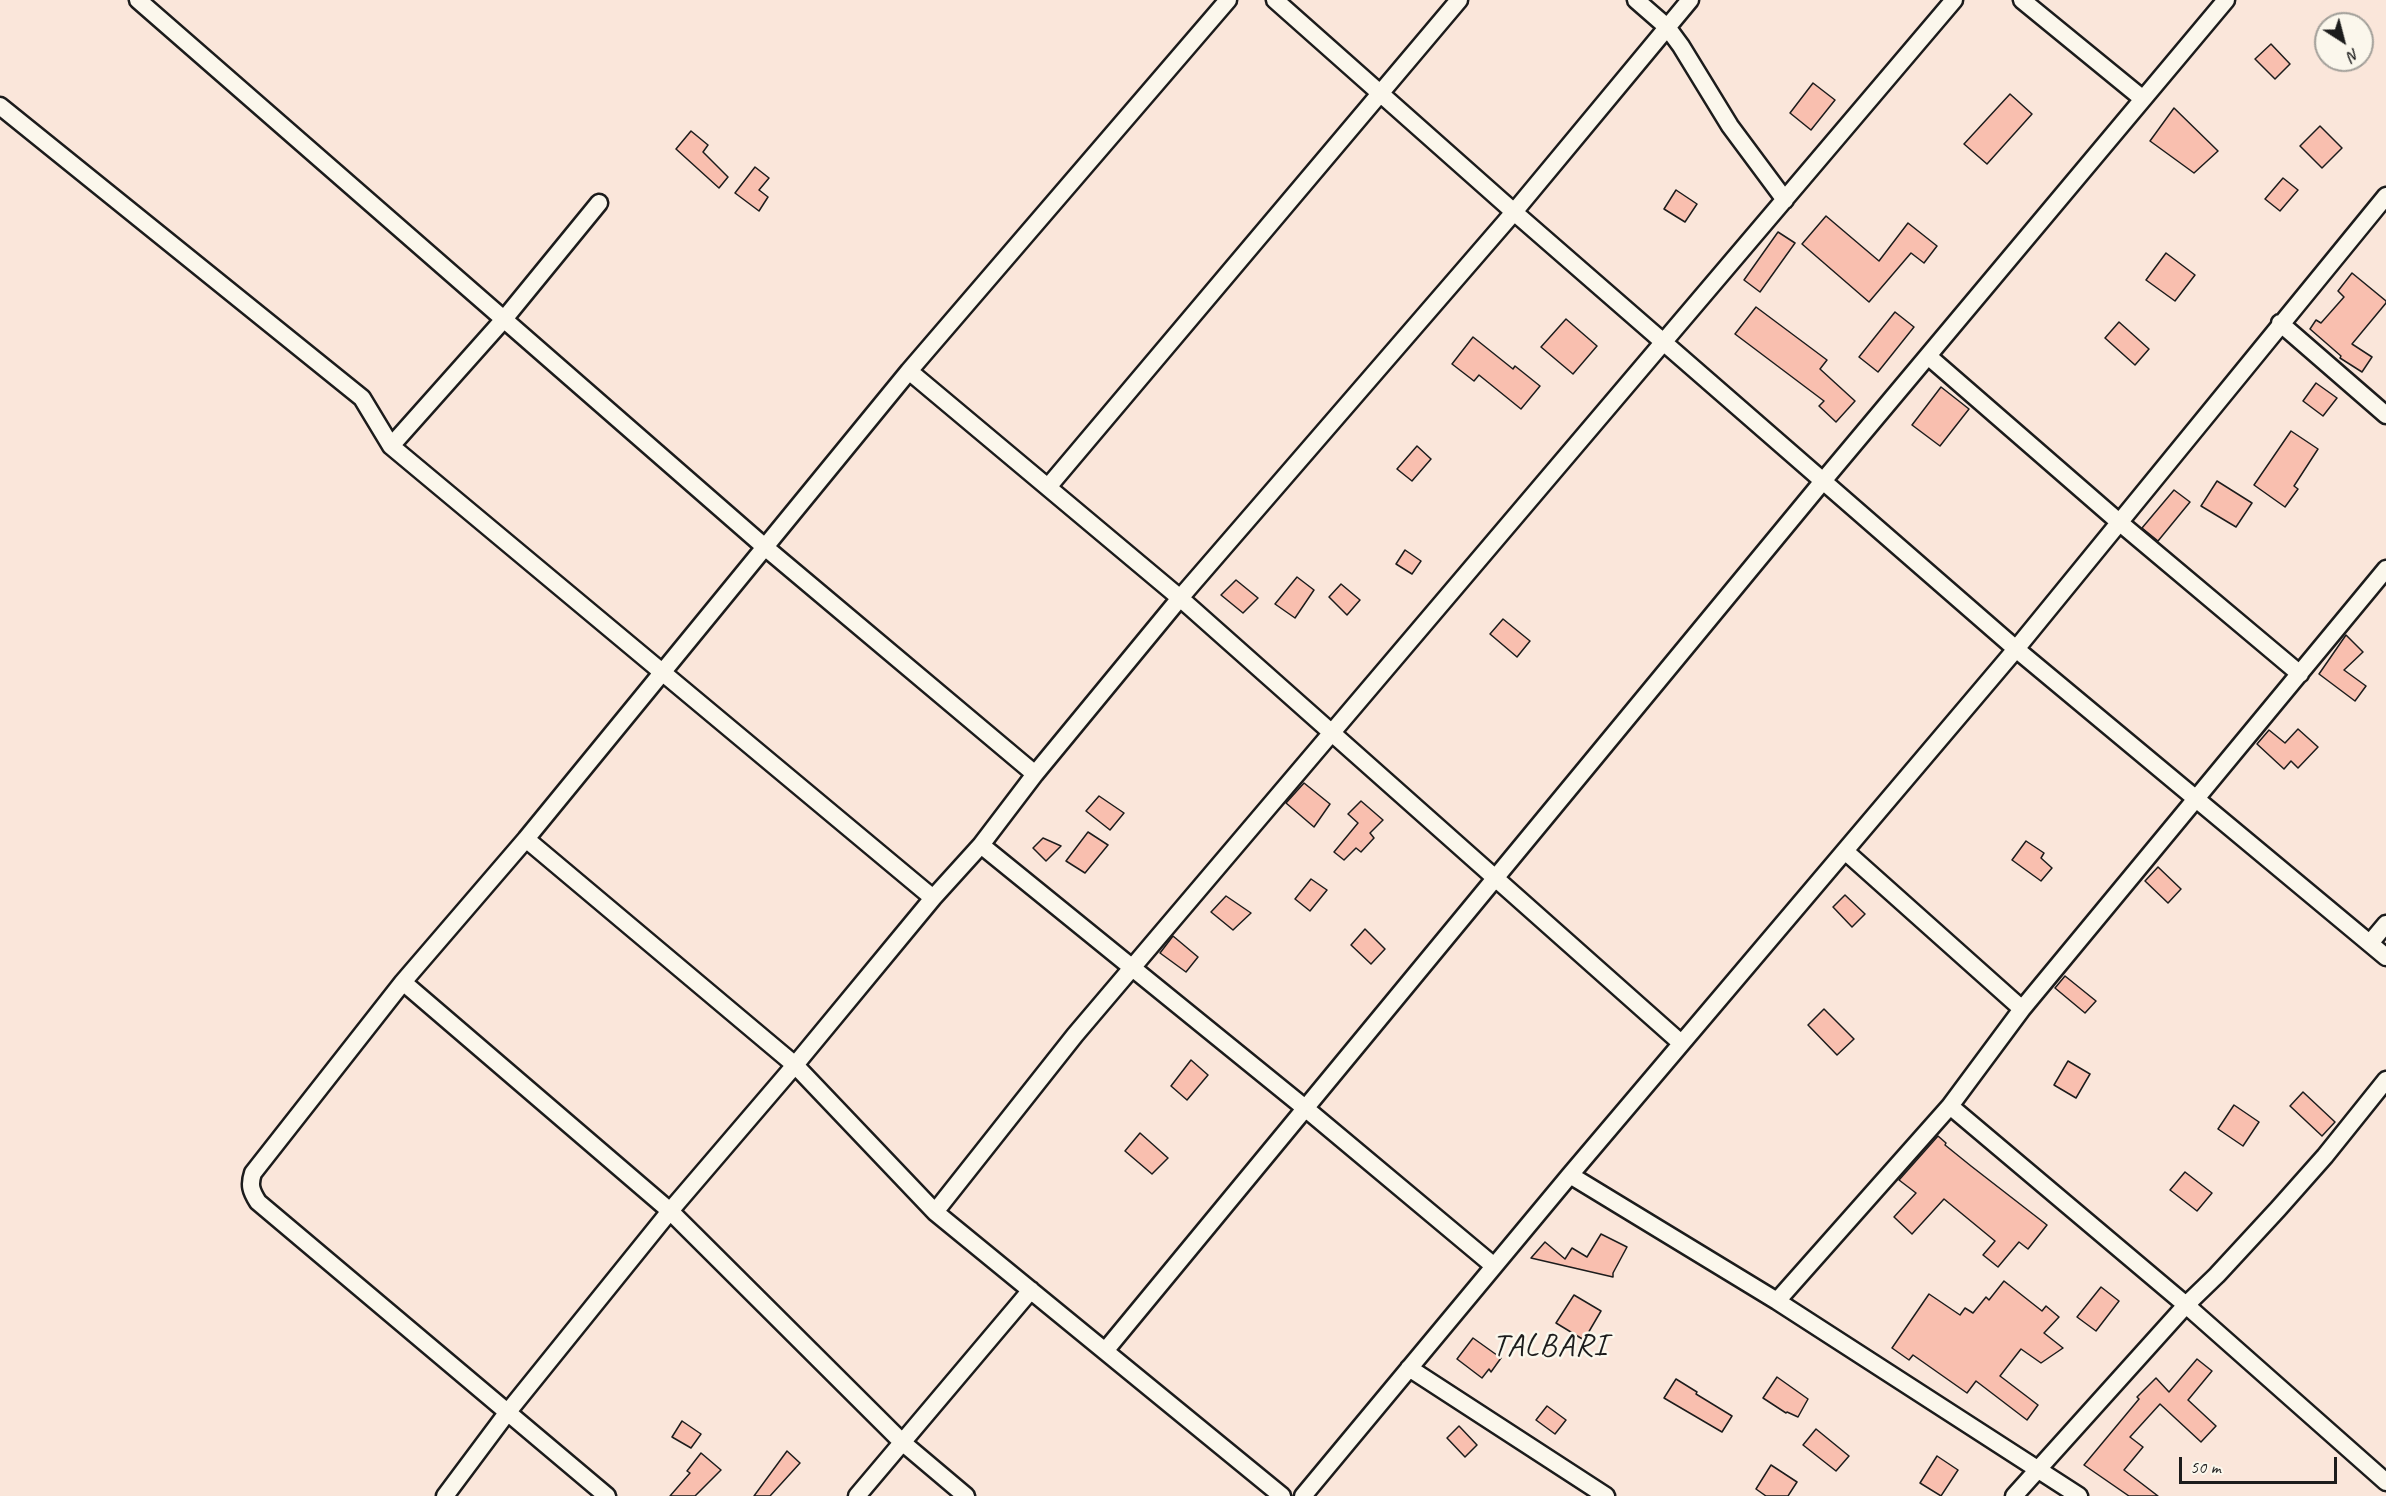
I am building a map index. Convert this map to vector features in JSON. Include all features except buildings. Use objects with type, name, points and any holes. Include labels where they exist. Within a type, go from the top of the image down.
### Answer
[{"type":"street","points":[[138,0],[766,548],[1035,774]]},
{"type":"street","points":[[607,1496],[258,1202],[249,1183],[253,1173],[403,982],[525,839],[766,548],[909,371],[1228,0]]},
{"type":"street","points":[[1275,0],[1514,212],[1664,340],[2016,649],[2386,957]]},
{"type":"street","points":[[1048,487],[1459,0]]},
{"type":"street","points":[[1636,0],[1667,27],[1730,126],[1785,200]]},
{"type":"street","points":[[445,1496],[507,1413],[670,1211],[981,844],[1035,774],[1180,598],[1514,212],[1690,0]]},
{"type":"street","points":[[935,1212],[1075,1035],[1954,0]]},
{"type":"street","points":[[2022,0],[2143,99]]},
{"type":"street","points":[[1105,1351],[1823,481],[2226,0]]},
{"type":"street","points":[[0,106],[362,398],[391,446],[933,898]]},
{"type":"street","points":[[1303,1496],[1570,1174],[2016,649],[2386,196]]},
{"type":"street","points":[[391,446],[505,318],[599,203]]},
{"type":"street","points":[[2280,324],[2386,416]]},
{"type":"street","points":[[1928,356],[2119,522],[2300,674]]},
{"type":"street","points":[[909,371],[1180,598],[1681,1043]]},
{"type":"street","points":[[1777,1301],[1950,1106],[2022,1009],[2386,569]]},
{"type":"street","points":[[525,839],[795,1065],[935,1212],[1282,1496]]},
{"type":"street","points":[[981,844],[1305,1108],[1494,1266]]},
{"type":"street","points":[[1845,851],[2022,1009]]},
{"type":"street","points":[[2370,943],[2386,924]]},
{"type":"street","points":[[403,982],[670,1211],[902,1442],[966,1496]]},
{"type":"street","points":[[2014,1496],[2186,1305],[2278,1209],[2325,1156],[2386,1080]]},
{"type":"street","points":[[1950,1106],[2384,1475]]},
{"type":"street","points":[[1570,1174],[1777,1301],[2079,1496]]},
{"type":"street","points":[[857,1496],[1030,1290]]},
{"type":"street","points":[[1409,1368],[1606,1496]]},
{"type":"district","name":"TALBARI","points":[[1550,1347]]}]
